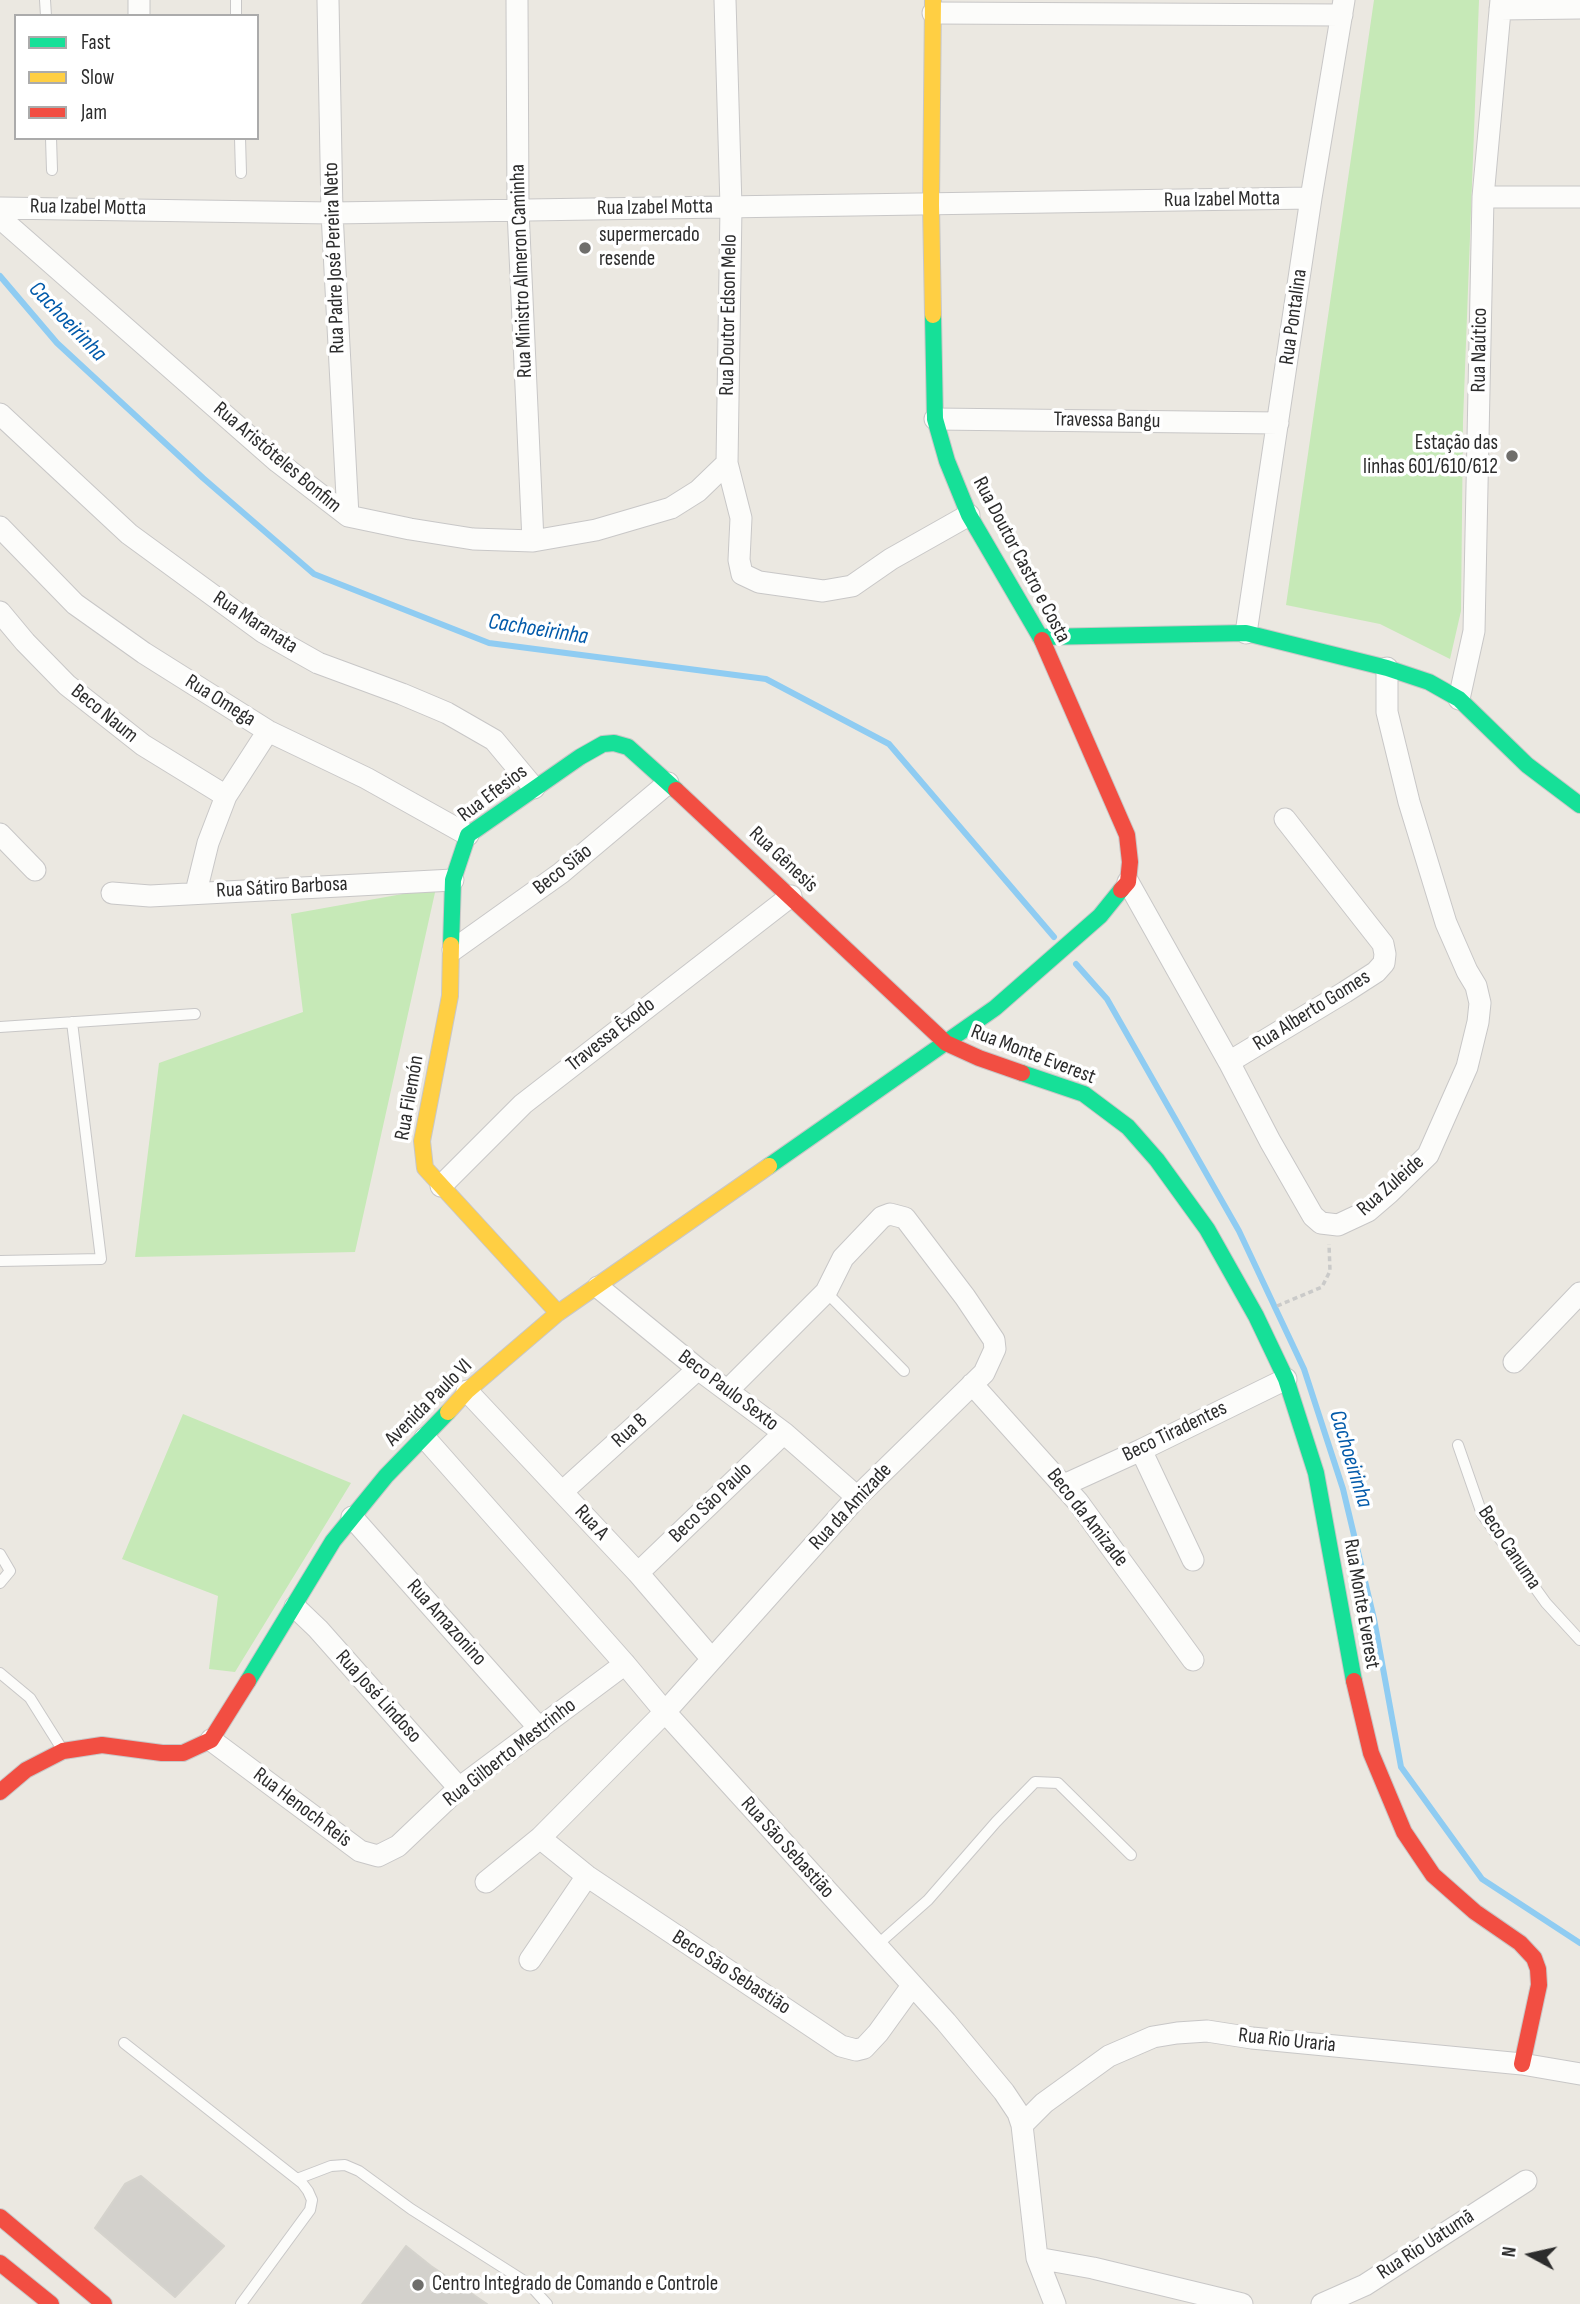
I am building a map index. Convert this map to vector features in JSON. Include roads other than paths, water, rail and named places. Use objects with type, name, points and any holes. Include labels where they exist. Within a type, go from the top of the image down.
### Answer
[{"type":"street","name":"Rua Padre José Pereira Neto","points":[[328,0],[332,213],[348,516]]},
{"type":"street","name":"Rua Ministro Almeron Caminha","points":[[517,0],[518,210],[533,541]]},
{"type":"street","name":"Rua Doutor Edson Melo","points":[[725,0],[731,207],[727,463],[741,518],[739,560],[742,574],[748,579],[823,591],[852,586],[891,559],[969,515]]},
{"type":"street","points":[[1500,4],[1580,8]]},
{"type":"street","name":"Rua Naútico","points":[[1459,699],[1474,631],[1483,197],[1500,4]]},
{"type":"street","points":[[933,7],[1343,8]]},
{"type":"street","name":"Rua Doutor Castro e Costa","points":[[933,7],[931,205],[935,419],[947,461],[969,515],[1040,637],[1117,807],[1127,835],[1130,862],[1128,882]]},
{"type":"street","name":"Rua Pontalina","points":[[1246,634],[1311,198],[1343,8]]},
{"type":"street","points":[[1483,197],[1580,197]]},
{"type":"street","name":"Rua Izabel Motta","points":[[0,208],[332,213],[1311,198]]},
{"type":"street","name":"Rua Aristóteles Bonfim","points":[[0,218],[278,462],[348,516],[473,539],[533,541],[596,530],[671,508],[698,491],[727,463]]},
{"type":"street","name":"Rua Maranata","points":[[0,414],[129,534],[263,632],[318,663],[447,713],[494,740],[534,788]]},
{"type":"street","name":"Travessa Bangu","points":[[935,419],[1278,423]]},
{"type":"street","name":"Rua Omega","points":[[0,527],[75,604],[144,653],[268,731],[366,778],[468,835]]},
{"type":"street","name":"Beco Naum","points":[[0,612],[67,685],[143,745],[226,796]]},
{"type":"street","points":[[1040,637],[1246,634],[1387,668],[1429,682],[1459,699],[1527,765],[1580,806]]},
{"type":"street","name":"Rua Zuleide","points":[[1229,1062],[1313,1216],[1328,1225],[1338,1226],[1368,1211],[1428,1155],[1467,1068],[1480,1003],[1476,986],[1446,923],[1409,802],[1387,712],[1387,668]]},
{"type":"street","points":[[196,892],[208,843],[226,796],[268,731]]},
{"type":"street","name":"Rua Gênesis","points":[[580,757],[604,744],[614,743],[628,747],[792,896],[946,1043]]},
{"type":"street","name":"Rua Efesios","points":[[453,880],[468,835],[580,757]]},
{"type":"street","name":"Beco Sião","points":[[453,950],[561,873],[668,783]]},
{"type":"street","name":"Rua Alberto Gomes","points":[[1229,1062],[1345,992],[1376,972],[1384,963],[1383,944],[1285,819]]},
{"type":"street","points":[[0,834],[34,870]]},
{"type":"street","name":"Rua Filemón","points":[[453,880],[450,996],[422,1141],[425,1168],[558,1313]]},
{"type":"street","name":"Rua Sátiro Barbosa","points":[[112,893],[150,896],[453,880]]},
{"type":"street","points":[[946,1043],[995,1007],[1100,916],[1128,882],[1229,1062]]},
{"type":"street","name":"Travessa Êxodo","points":[[441,1186],[523,1104],[792,896]]},
{"type":"street","name":"Avenida Paulo VI","points":[[211,1740],[333,1541],[386,1476],[467,1391],[558,1313],[946,1043]]},
{"type":"street","name":"Rua Monte Everest","points":[[946,1043],[979,1058],[1084,1094],[1128,1127],[1157,1160],[1207,1229],[1256,1316],[1286,1379],[1316,1473],[1359,1709],[1371,1753],[1404,1832],[1433,1875],[1450,1893],[1520,1943],[1534,1958],[1539,1985],[1522,2064]]},
{"type":"street","name":"Rua da Amizade","points":[[664,1712],[857,1497],[984,1373],[995,1349],[994,1340],[965,1297],[905,1218],[894,1213],[882,1217],[843,1258],[825,1292]]},
{"type":"street","name":"Beco Paulo Sexto","points":[[598,1287],[698,1369],[784,1433],[857,1497]]},
{"type":"street","points":[[728,1390],[825,1292]]},
{"type":"street","points":[[1514,1362],[1580,1293]]},
{"type":"street","name":"Rua B","points":[[562,1492],[698,1369]]},
{"type":"street","name":"Beco Tiradentes","points":[[1064,1485],[1286,1379]]},
{"type":"street","name":"Beco da Amizade","points":[[972,1384],[1064,1485],[1193,1660]]},
{"type":"street","name":"Rua A","points":[[467,1391],[638,1573],[711,1658]]},
{"type":"street","name":"Beco São Paulo","points":[[638,1573],[784,1433]]},
{"type":"street","name":"Rua São Sebastião","points":[[425,1438],[625,1664],[664,1712],[946,2022],[1004,2092],[1018,2113],[1021,2125],[1037,2258],[1055,2304]]},
{"type":"street","points":[[1141,1450],[1193,1560]]},
{"type":"street","name":"Rua Amazonino","points":[[352,1517],[540,1730]]},
{"type":"street","name":"Rua José Lindoso","points":[[295,1607],[318,1629],[459,1788]]},
{"type":"street","name":"Rua Gilberto Mestrinho","points":[[398,1846],[459,1788],[625,1664]]},
{"type":"street","points":[[486,1882],[540,1838],[664,1712]]},
{"type":"street","points":[[0,1791],[26,1770],[63,1751],[102,1745],[162,1753],[183,1752],[211,1740]]},
{"type":"street","name":"Rua Henoch Reis","points":[[211,1740],[360,1851],[378,1856],[398,1846]]},
{"type":"street","name":"Beco São Sebastião","points":[[540,1838],[587,1877],[841,2046],[856,2050],[864,2048],[912,1986]]},
{"type":"street","points":[[530,1960],[587,1877]]},
{"type":"street","name":"Rua Rio Uraria","points":[[1021,2125],[1044,2103],[1109,2056],[1153,2037],[1177,2033],[1207,2031],[1252,2038],[1522,2064],[1580,2074]]},
{"type":"street","name":"Rua Rio Uatumã","points":[[1322,2304],[1365,2284],[1526,2181]]},
{"type":"street","points":[[0,2217],[8,2250],[51,2304]]},
{"type":"street","points":[[8,2250],[104,2304]]},
{"type":"street","points":[[1037,2258],[1093,2268],[1242,2304]]},
{"type":"lane","points":[[51,140],[52,170]]},
{"type":"lane","points":[[240,140],[242,173]]},
{"type":"lane","points":[[0,1027],[195,1014]]},
{"type":"lane","points":[[0,1261],[101,1259],[72,1022]]},
{"type":"lane","points":[[825,1292],[904,1371]]},
{"type":"lane","name":"Beco Canuma","points":[[1458,1445],[1482,1514],[1546,1603],[1580,1640]]},
{"type":"lane","points":[[0,1554],[10,1571],[0,1583]]},
{"type":"lane","points":[[0,1673],[30,1698],[63,1751]]},
{"type":"lane","points":[[876,1946],[928,1900],[1035,1782],[1058,1783],[1131,1855]]},
{"type":"lane","points":[[124,2043],[297,2179],[308,2191],[312,2200],[310,2210],[241,2304]]},
{"type":"lane","points":[[297,2179],[331,2166],[345,2165],[359,2171],[411,2209],[529,2284],[547,2304]]},
{"type":"waterway","name":"Cachoeirinha","points":[[0,276],[57,343],[203,478],[314,574],[489,643],[766,679],[889,744],[1054,937]]},
{"type":"waterway","name":"Cachoeirinha","points":[[1076,964],[1107,999],[1239,1231],[1304,1369],[1343,1489],[1374,1619],[1401,1767],[1482,1879],[1580,1943]]},
{"type":"place","name":"supermercado resende","points":[[585,248]]},
{"type":"place","name":"Estação das linhas 601/610/612","points":[[1512,456]]},
{"type":"place","name":"Centro Integrado de Comando e Controle","points":[[418,2285]]}]
